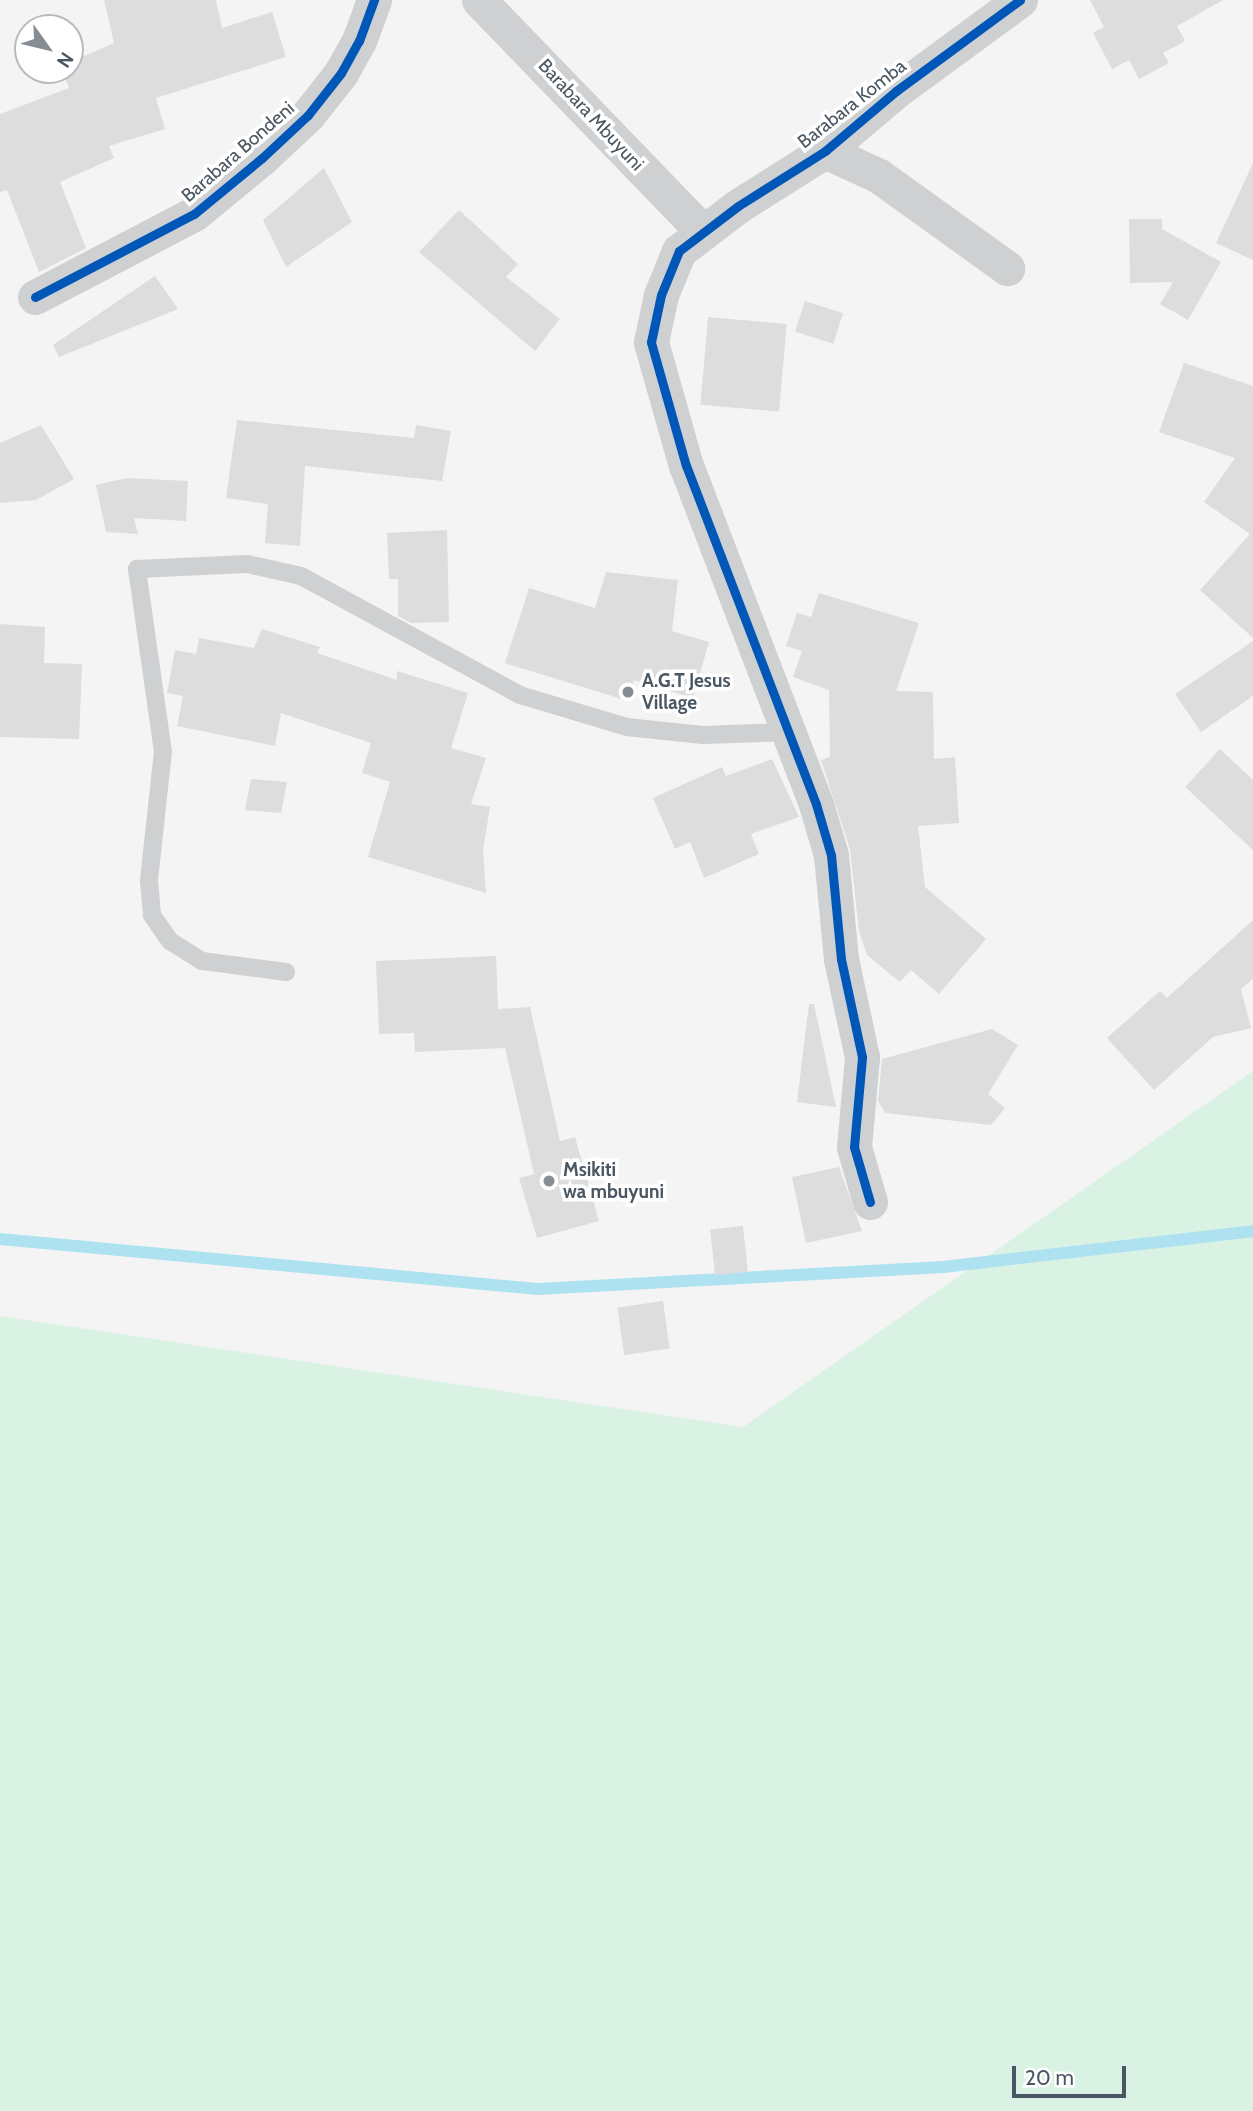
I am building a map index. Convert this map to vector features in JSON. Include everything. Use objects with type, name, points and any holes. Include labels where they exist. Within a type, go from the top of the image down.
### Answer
[{"type":"street","name":"Barabara Bondeni","points":[[35,297],[194,214],[262,158],[308,115],[341,73],[359,41],[374,0]]},
{"type":"street","name":"Barabara Mbuyuni","points":[[479,0],[702,231]]},
{"type":"street","name":"Barabara Komba","points":[[870,1202],[854,1147],[862,1057],[841,959],[838,893],[816,804],[686,466],[651,342],[661,295],[679,251],[702,231],[825,150],[896,91],[1020,0]]},
{"type":"street","points":[[825,150],[899,189],[1007,268]]},
{"type":"lane","points":[[286,972],[202,961],[170,941],[152,915],[149,880],[163,752],[137,569],[247,564],[301,576],[520,695],[627,727],[703,735],[788,732]]},
{"type":"green space","points":[[1253,1071],[1253,2111],[0,2111],[0,1316],[743,1427]]},
{"type":"building","points":[[104,0],[216,0],[222,28],[272,12],[286,57],[156,98],[165,129],[109,146],[114,158],[60,182],[86,248],[39,272],[7,190],[0,192],[0,114],[69,88],[67,84],[84,84],[84,56],[114,43]]},
{"type":"building","points":[[1090,0],[1223,0],[1177,26],[1185,41],[1163,53],[1169,63],[1139,79],[1129,60],[1112,69],[1093,33],[1104,27]]},
{"type":"building","points":[[1253,163],[1253,260],[1216,243]]},
{"type":"building","points":[[324,168],[352,222],[286,267],[263,220]]},
{"type":"building","points":[[459,210],[518,264],[506,277],[560,319],[535,351],[419,252]]},
{"type":"building","points":[[1129,219],[1162,219],[1162,229],[1221,262],[1188,320],[1160,304],[1173,282],[1130,283]]},
{"type":"building","points":[[155,276],[178,309],[59,357],[53,345]]},
{"type":"building","points":[[805,301],[843,313],[833,344],[795,331]]},
{"type":"building","points":[[708,317],[787,324],[779,412],[700,405]]},
{"type":"building","points":[[1184,363],[1253,386],[1253,638],[1200,590],[1250,534],[1204,502],[1235,458],[1159,432]]},
{"type":"building","points":[[237,420],[414,438],[416,425],[451,431],[442,481],[305,466],[300,546],[265,543],[268,504],[226,498]]},
{"type":"building","points":[[41,425],[74,479],[36,500],[0,503],[0,443]]},
{"type":"building","points":[[127,478],[188,481],[186,521],[134,518],[138,534],[106,532],[96,485]]},
{"type":"building","points":[[447,530],[449,622],[411,623],[398,616],[398,579],[389,579],[387,533]]},
{"type":"building","points":[[606,572],[678,580],[672,631],[709,642],[693,698],[634,680],[628,701],[505,663],[529,588],[595,608]]},
{"type":"building","points":[[819,593],[919,623],[896,691],[933,692],[934,759],[955,757],[959,823],[918,826],[925,887],[986,939],[939,994],[911,970],[900,982],[867,955],[859,931],[850,849],[821,760],[830,757],[829,690],[793,677],[802,651],[786,646],[797,613],[811,617]]},
{"type":"building","points":[[0,624],[45,627],[44,663],[82,664],[79,739],[0,737]]},
{"type":"building","points":[[262,629],[320,647],[317,653],[397,680],[397,671],[468,693],[451,748],[486,758],[471,804],[490,807],[483,851],[486,893],[368,857],[390,782],[362,773],[371,743],[281,713],[275,746],[177,726],[183,696],[167,693],[175,650],[196,654],[199,638],[254,648]]},
{"type":"building","points":[[1253,641],[1253,696],[1201,732],[1175,694]]},
{"type":"building","points":[[1220,749],[1253,780],[1253,850],[1185,787]]},
{"type":"building","points":[[772,759],[799,817],[751,834],[759,854],[704,878],[690,842],[675,849],[653,798],[722,767],[726,776]]},
{"type":"building","points":[[251,779],[287,782],[281,813],[245,810]]},
{"type":"building","points":[[1253,920],[1253,979],[1241,989],[1251,1028],[1213,1037],[1154,1090],[1107,1038],[1160,991],[1167,998]]},
{"type":"building","points":[[496,956],[498,1009],[530,1007],[560,1141],[575,1137],[599,1221],[537,1238],[519,1178],[534,1174],[505,1048],[415,1052],[414,1033],[379,1034],[376,961]]},
{"type":"building","points":[[809,1004],[814,1004],[836,1107],[797,1102]]},
{"type":"building","points":[[992,1029],[1018,1045],[988,1094],[1005,1108],[991,1125],[885,1113],[878,1101],[882,1059]]},
{"type":"building","points":[[839,1167],[862,1231],[806,1243],[792,1177]]},
{"type":"building","points":[[743,1226],[748,1272],[715,1275],[710,1229]]},
{"type":"building","points":[[663,1301],[670,1349],[624,1355],[617,1307]]},
{"type":"waterway","points":[[0,1239],[538,1289],[943,1267],[1253,1231]]},
{"type":"cycle path","points":[[35,297],[194,214],[262,158],[308,115],[341,73],[359,41],[374,0]]},
{"type":"cycle path","points":[[870,1202],[854,1147],[862,1057],[841,959],[831,855],[816,804],[686,466],[651,342],[661,295],[679,251],[738,206],[825,151],[896,91],[1020,0]]},
{"type":"place","name":"A.G.T Jesus Village","points":[[628,692]]},
{"type":"place","name":"Msikiti wa mbuyuni","points":[[549,1181]]}]
